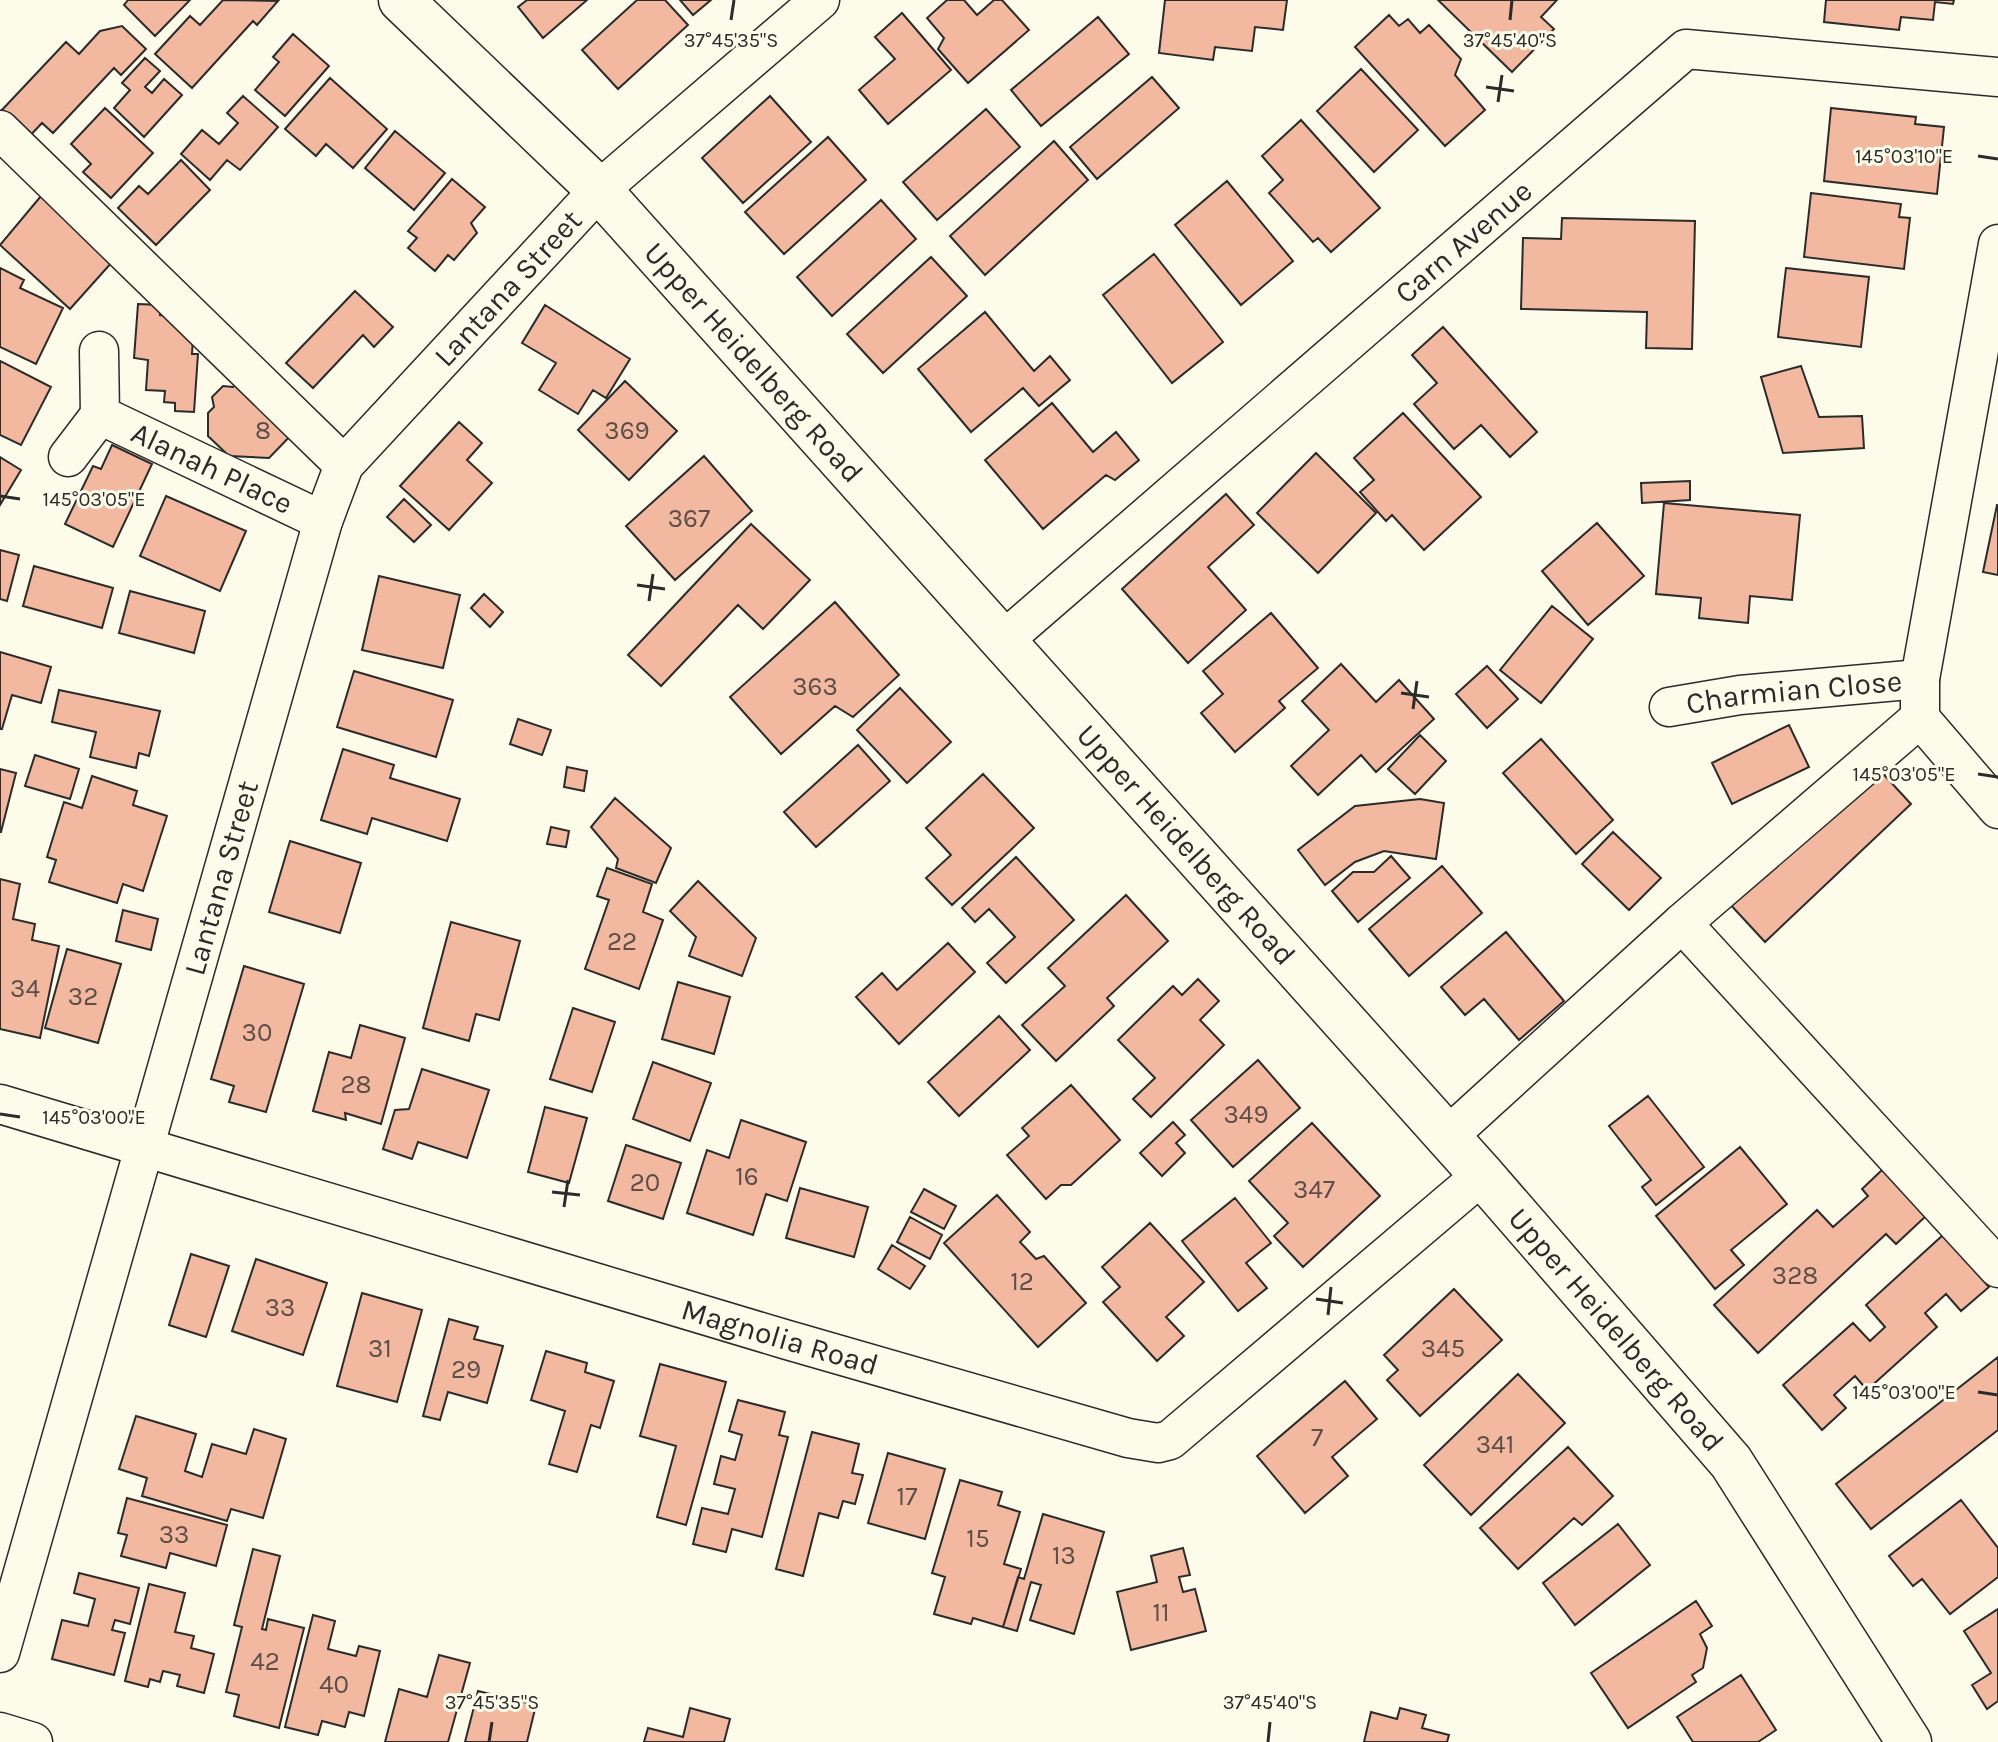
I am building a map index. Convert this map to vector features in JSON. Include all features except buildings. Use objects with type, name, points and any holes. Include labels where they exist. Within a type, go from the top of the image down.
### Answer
[{"type":"main road","name":"Upper Heidelberg Road","points":[[401,0],[599,190],[1482,1175],[1731,1462],[1909,1742]]},
{"type":"street","name":"Lantana Street","points":[[0,1653],[323,521],[344,465],[599,190],[820,0]]},
{"type":"street","name":"Carn Avenue","points":[[1004,640],[1686,49],[1998,77]]},
{"type":"street","points":[[0,130],[344,465]]},
{"type":"street","points":[[1998,244],[1920,679],[1920,718],[1998,809]]},
{"type":"street","name":"Alanah Place","points":[[68,457],[100,415],[99,351]]},
{"type":"street","name":"Alanah Place","points":[[100,415],[323,521]]},
{"type":"street","name":"Charmian Close","points":[[1669,707],[1740,695],[1920,679]]},
{"type":"street","points":[[1447,1137],[1682,923],[1920,718]]},
{"type":"street","points":[[1682,923],[1998,1268]]},
{"type":"street","name":"Magnolia Road","points":[[0,1104],[784,1339],[1128,1438],[1158,1443],[1170,1440],[1482,1175]]},
{"type":"street","points":[[0,1732],[33,1742]]}]
